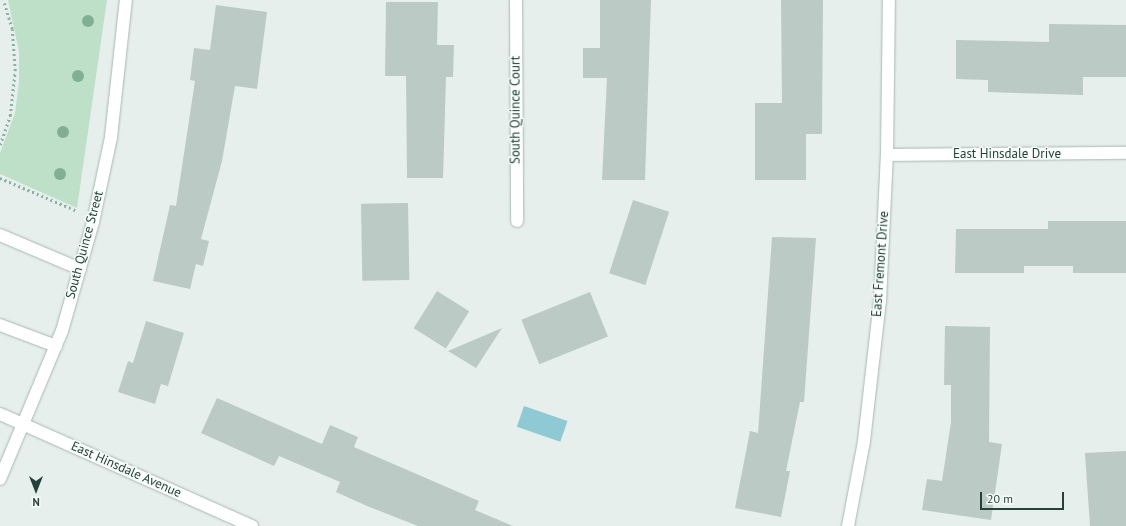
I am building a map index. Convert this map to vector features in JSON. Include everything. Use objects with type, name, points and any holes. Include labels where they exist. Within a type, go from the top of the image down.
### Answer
[{"type":"street","name":"South Quince Street","points":[[0,479],[56,346],[80,269],[111,137],[126,0]]},
{"type":"street","name":"South Quince Court","points":[[516,0],[517,221]]},
{"type":"street","name":"East Fremont Drive","points":[[848,526],[864,441],[880,301],[888,155],[888,0]]},
{"type":"street","name":"East Hinsdale Drive","points":[[888,155],[1126,153]]},
{"type":"street","points":[[0,235],[80,269]]},
{"type":"street","points":[[0,325],[56,346]]},
{"type":"street","name":"East Hinsdale Avenue","points":[[0,414],[252,526]]},
{"type":"path","points":[[0,145],[10,116],[15,71],[12,29],[3,0]]},
{"type":"path","points":[[0,178],[79,211],[77,219]]},
{"type":"green space","points":[[8,0],[107,0],[77,208],[0,174],[0,153],[15,113],[19,82],[19,52]]},
{"type":"water","points":[[524,406],[567,421],[560,442],[517,427]]},
{"type":"building","points":[[600,0],[651,0],[645,180],[602,180],[607,78],[583,78],[583,48],[600,48]]},
{"type":"building","points":[[781,0],[823,0],[822,134],[806,134],[806,180],[755,180],[755,103],[782,103]]},
{"type":"building","points":[[386,2],[438,2],[437,45],[454,45],[453,77],[446,77],[443,178],[407,178],[406,76],[385,76]]},
{"type":"building","points":[[216,5],[267,12],[257,89],[235,86],[222,161],[201,239],[209,241],[203,266],[196,264],[190,289],[153,281],[170,205],[176,206],[195,81],[190,80],[194,48],[210,50]]},
{"type":"building","points":[[1049,24],[1126,25],[1126,77],[1083,77],[1083,95],[988,92],[988,80],[956,79],[956,40],[1049,42]]},
{"type":"building","points":[[633,200],[669,212],[645,285],[609,273]]},
{"type":"building","points":[[408,203],[409,280],[362,281],[361,204]]},
{"type":"building","points":[[1048,221],[1126,221],[1126,273],[1073,273],[1073,266],[1024,266],[1024,273],[955,273],[956,229],[1048,229]]},
{"type":"building","points":[[772,237],[816,238],[804,402],[800,402],[786,471],[790,471],[781,517],[735,508],[750,431],[758,433]]},
{"type":"building","points":[[437,291],[469,311],[446,348],[414,328]]},
{"type":"building","points":[[590,292],[608,337],[539,364],[521,320]]},
{"type":"building","points":[[146,321],[184,333],[168,386],[161,384],[155,404],[118,392],[128,361],[133,363]]},
{"type":"building","points":[[945,326],[990,327],[989,442],[1002,444],[991,520],[922,510],[927,479],[942,481],[951,422],[951,385],[944,385]]},
{"type":"building","points":[[502,328],[476,368],[448,351]]},
{"type":"building","points":[[217,398],[322,444],[330,425],[358,437],[354,447],[479,501],[475,510],[513,526],[418,526],[336,492],[340,482],[279,456],[274,466],[201,433]]},
{"type":"building","points":[[1126,451],[1126,526],[1090,526],[1085,453]]}]
